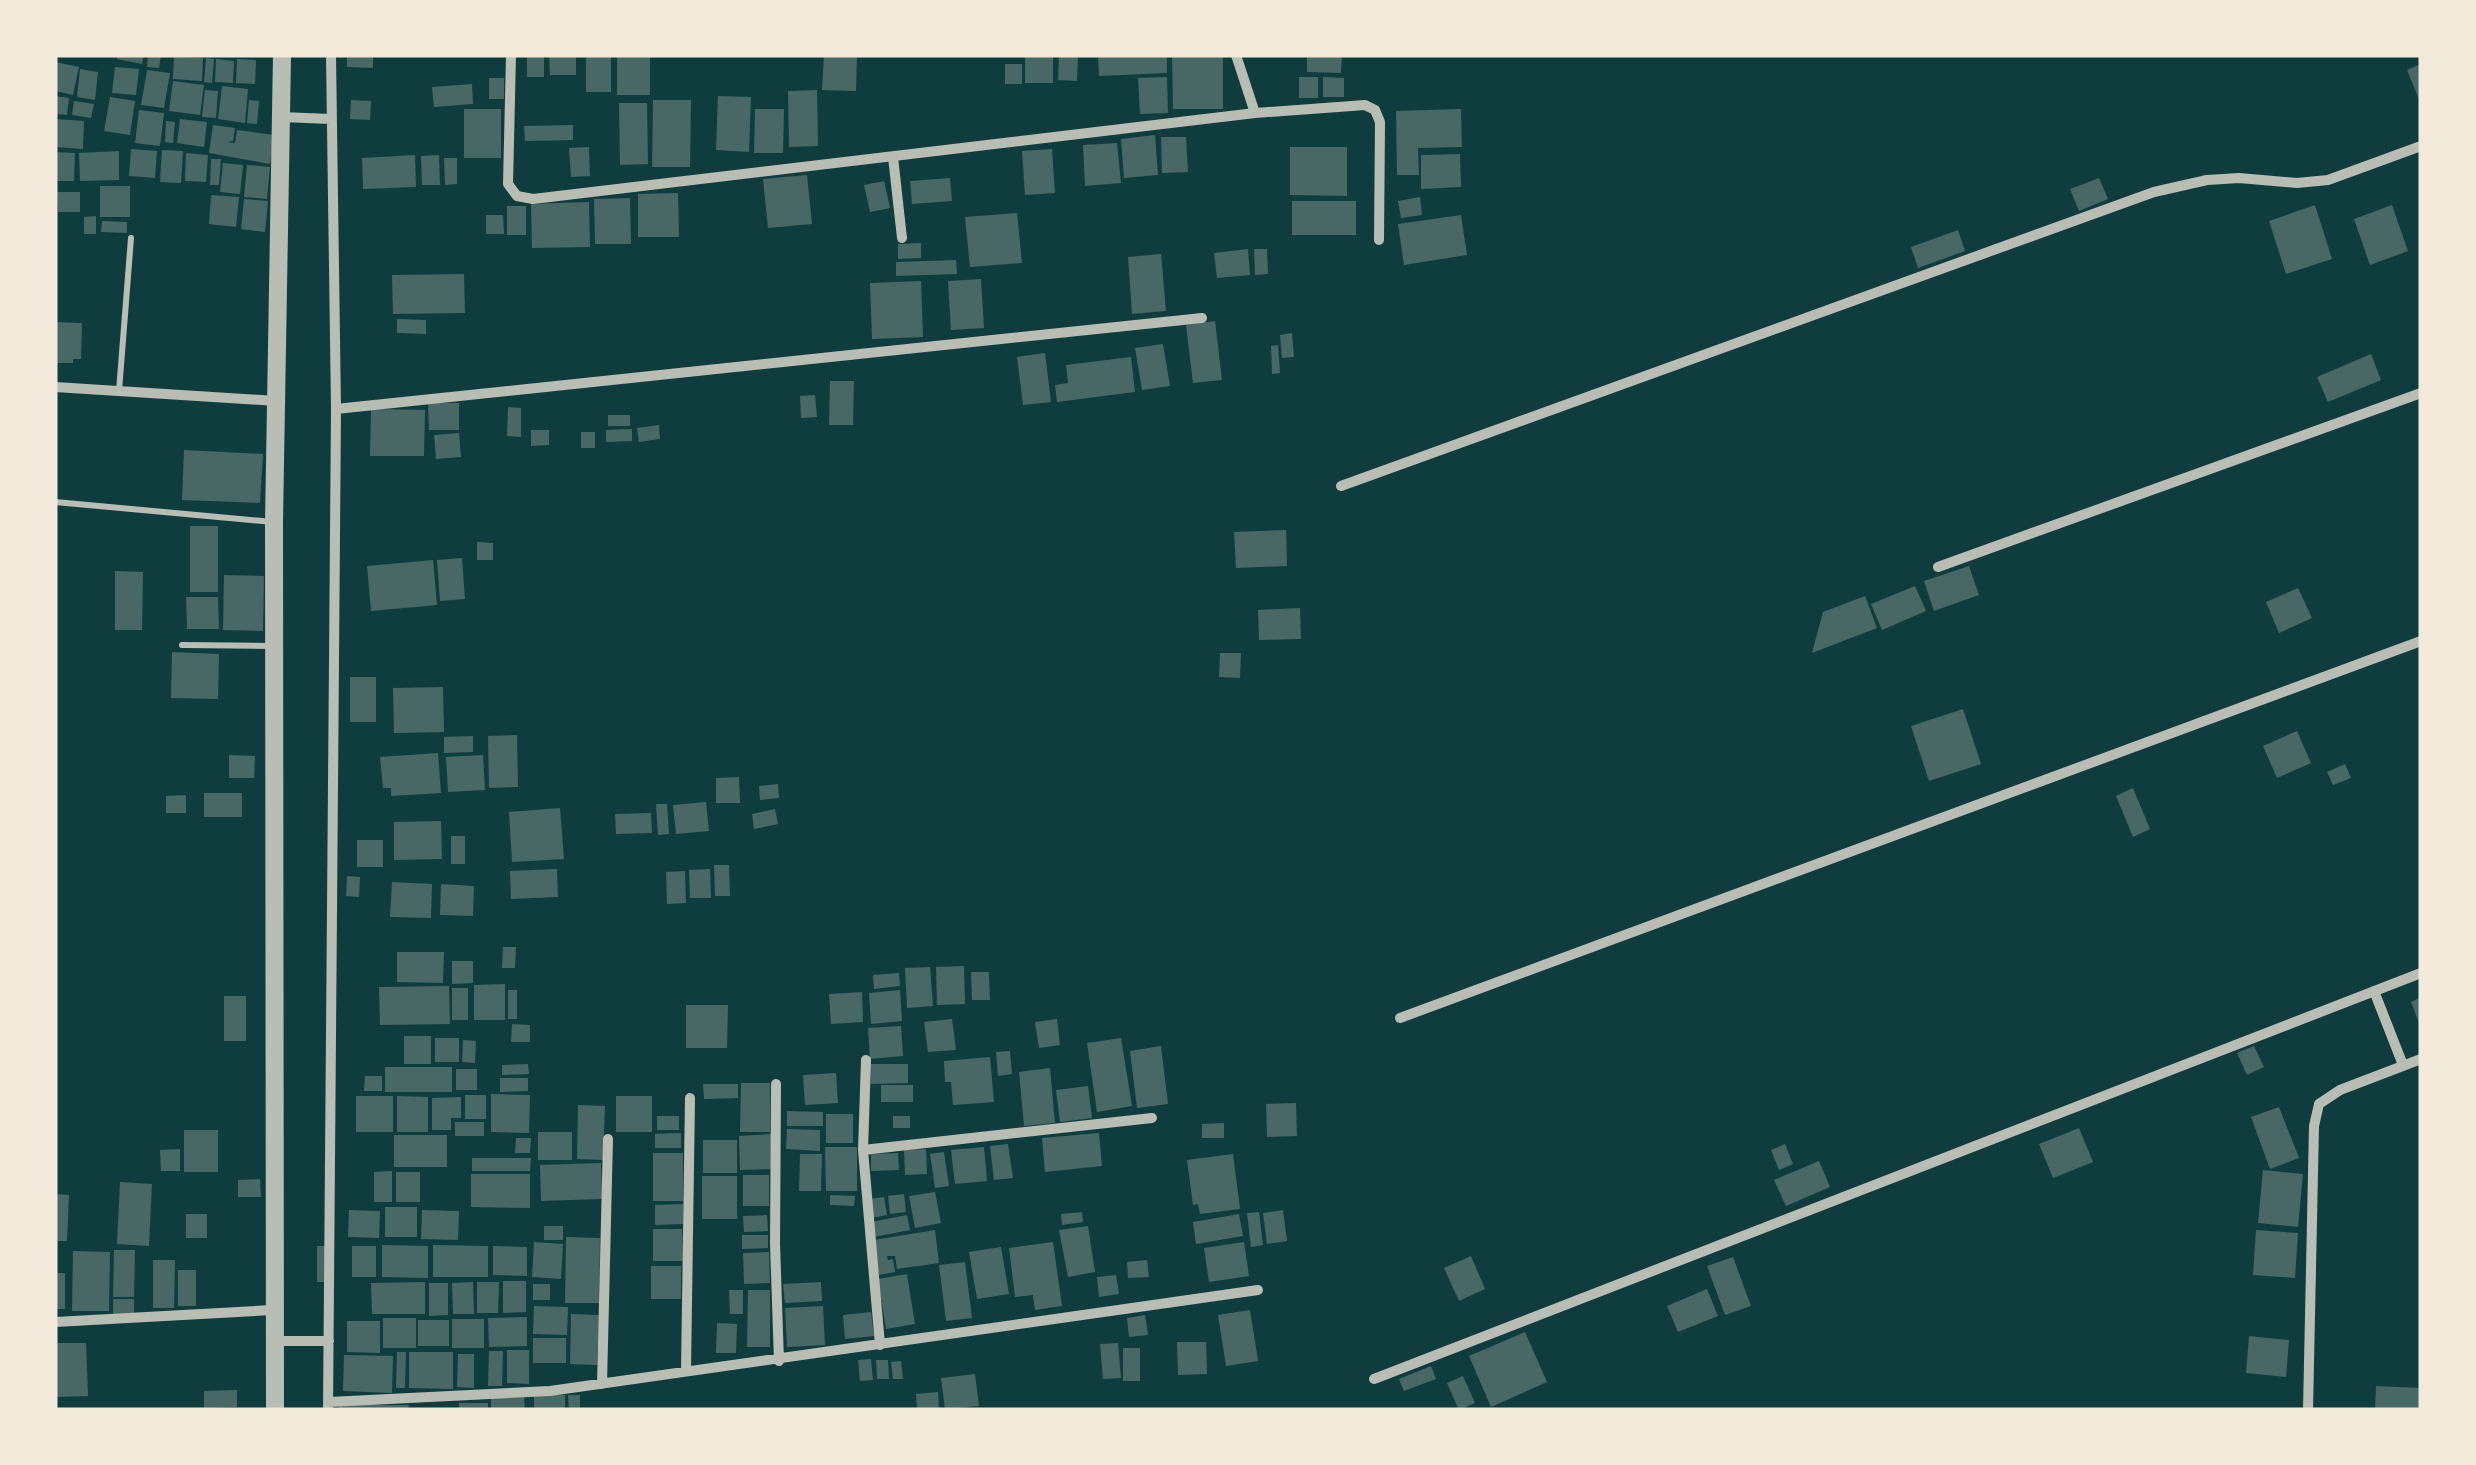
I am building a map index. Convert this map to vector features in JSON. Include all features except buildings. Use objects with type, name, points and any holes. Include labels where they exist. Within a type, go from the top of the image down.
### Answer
[{"type":"street","points":[[275,1410],[281,1341],[272,1310],[274,522],[286,117],[282,55]]},
{"type":"street","points":[[331,55],[326,119],[336,408],[324,1341],[328,1406],[550,1392],[1258,1290]]},
{"type":"street","points":[[510,55],[508,184],[516,196],[533,198],[1255,113],[1365,105],[1375,110],[1380,122],[1378,240]]},
{"type":"street","points":[[1236,55],[1255,113]]},
{"type":"street","points":[[286,117],[326,119]]},
{"type":"street","points":[[1342,486],[2154,192],[2207,180],[2328,180],[2421,146]]},
{"type":"street","points":[[893,156],[902,238]]},
{"type":"street","points":[[336,408],[1202,318]]},
{"type":"street","points":[[55,387],[276,400]]},
{"type":"street","points":[[1938,567],[2421,393]]},
{"type":"street","points":[[1400,1018],[2421,641]]},
{"type":"street","points":[[1374,1379],[2421,973]]},
{"type":"street","points":[[2374,991],[2403,1065]]},
{"type":"street","points":[[2308,1410],[2314,1126],[2319,1104],[2340,1090],[2421,1059]]},
{"type":"street","points":[[866,1060],[863,1150],[880,1345]]},
{"type":"street","points":[[776,1084],[774,1244],[779,1361]]},
{"type":"street","points":[[686,1371],[690,1098]]},
{"type":"street","points":[[863,1150],[1152,1118]]},
{"type":"street","points":[[602,1384],[608,1139]]},
{"type":"street","points":[[55,1322],[272,1310]]},
{"type":"street","points":[[281,1341],[324,1341]]},
{"type":"lane","points":[[119,392],[131,238]]},
{"type":"lane","points":[[55,502],[274,522]]},
{"type":"lane","points":[[182,645],[276,646]]}]
